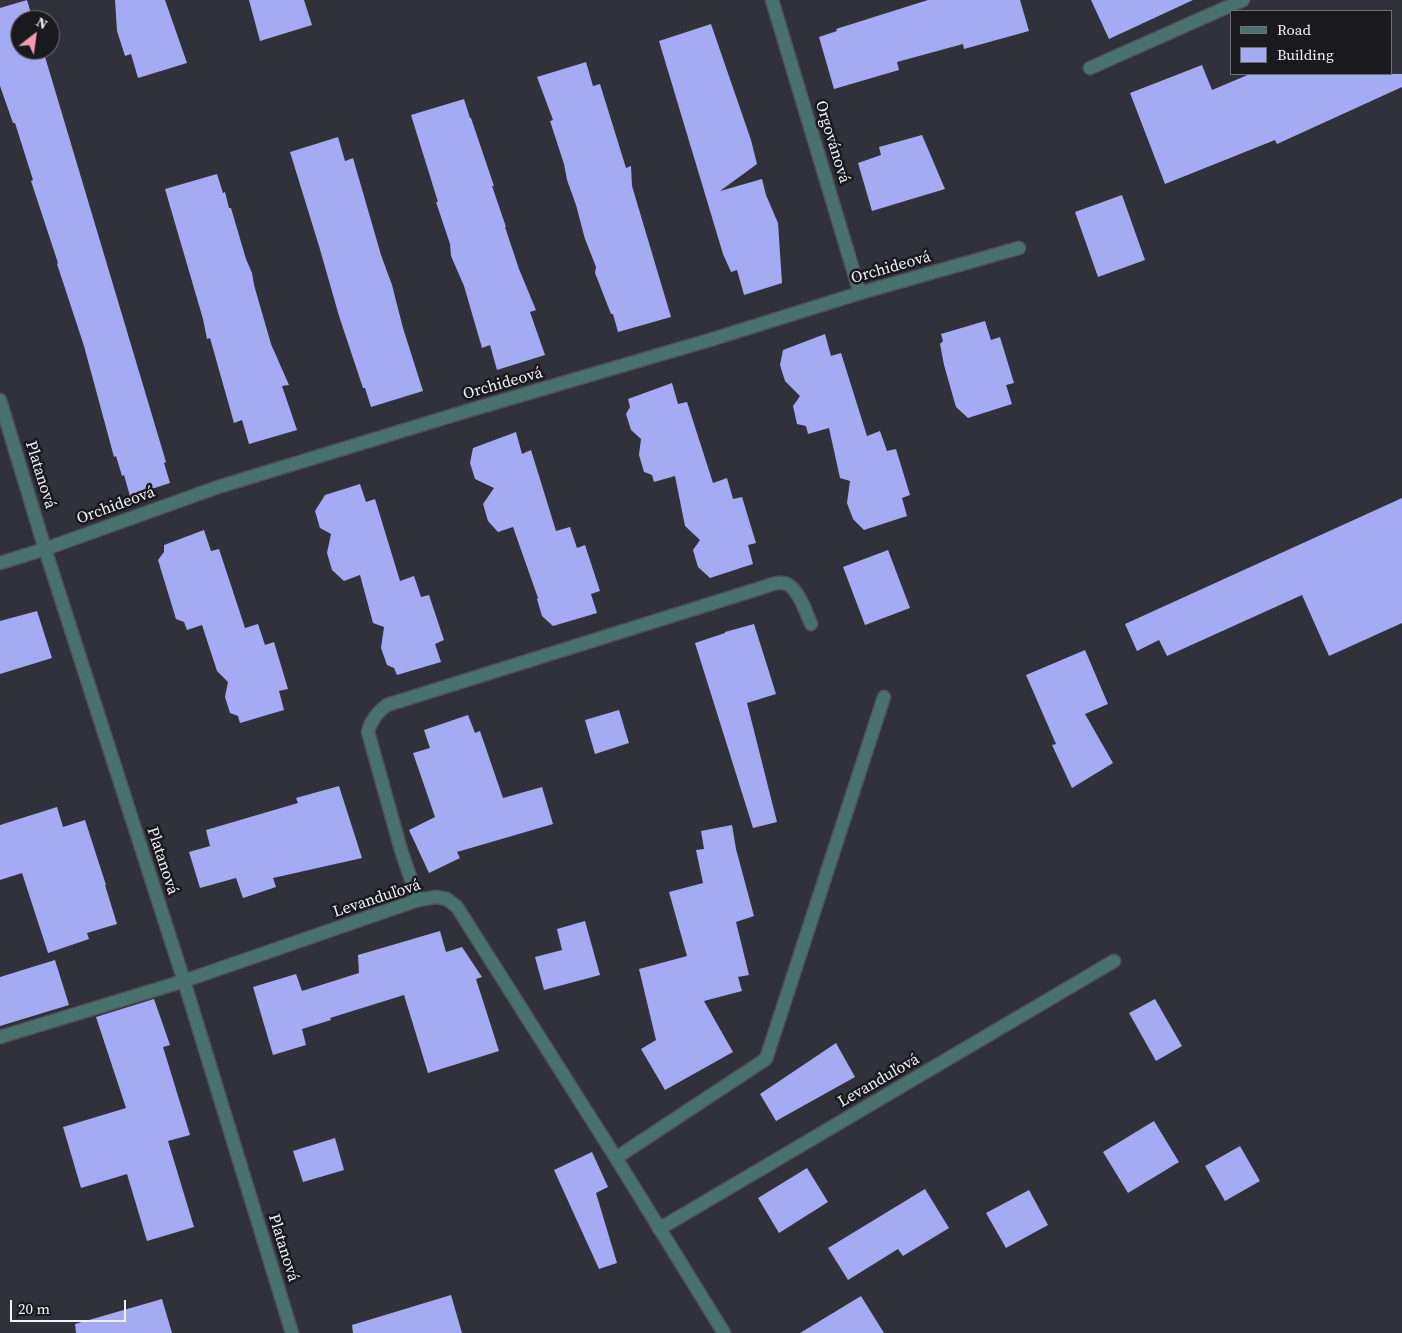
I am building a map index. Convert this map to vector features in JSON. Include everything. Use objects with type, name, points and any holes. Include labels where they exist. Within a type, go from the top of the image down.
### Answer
[{"type":"street","name":"Orgovánová","points":[[772,0],[860,293]]},
{"type":"street","points":[[1090,68],[1243,0]]},
{"type":"street","name":"Orchideová","points":[[0,563],[45,549],[218,487],[476,408],[713,339],[860,293],[1019,248]]},
{"type":"street","name":"Platanová","points":[[0,400],[45,549],[184,982],[292,1333]]},
{"type":"street","points":[[418,900],[401,850],[368,732],[370,722],[387,705],[764,586],[782,582],[789,584],[796,590],[811,624]]},
{"type":"street","points":[[616,1158],[766,1059],[884,697]]},
{"type":"street","name":"Levanduľová","points":[[0,1037],[184,982],[418,900],[436,897],[447,899],[457,907],[724,1333]]},
{"type":"street","name":"Levanduľová","points":[[659,1229],[1114,961]]},
{"type":"building","points":[[27,0],[30,10],[10,10],[10,60],[46,60],[166,462],[164,463],[170,483],[130,496],[124,475],[122,476],[116,456],[114,457],[84,346],[31,181],[33,180],[15,123],[13,123],[0,86],[0,8]]},
{"type":"building","points":[[115,0],[165,0],[187,63],[138,78],[131,54],[125,56],[117,31]]},
{"type":"building","points":[[249,0],[304,0],[312,25],[260,41]]},
{"type":"building","points":[[928,0],[1020,0],[1029,31],[964,49],[963,44],[897,62],[899,70],[834,89],[819,37],[837,31],[836,29]]},
{"type":"building","points":[[1091,0],[1193,0],[1109,39]]},
{"type":"building","points":[[711,24],[751,140],[757,164],[720,191],[762,179],[766,195],[778,223],[782,283],[744,295],[737,270],[731,272],[723,254],[659,41]]},
{"type":"building","points":[[586,62],[593,86],[600,84],[626,168],[631,166],[632,186],[671,317],[618,332],[613,314],[611,314],[595,273],[596,267],[585,239],[550,121],[553,120],[537,77]]},
{"type":"building","points":[[1202,65],[1212,90],[1248,75],[1402,74],[1402,87],[1277,144],[1275,140],[1165,184],[1130,93]]},
{"type":"building","points":[[464,99],[494,186],[492,186],[519,269],[536,310],[530,312],[545,355],[497,370],[490,345],[482,348],[464,286],[451,256],[450,244],[411,115]]},
{"type":"building","points":[[922,135],[945,189],[872,211],[858,163],[881,155],[879,147]]},
{"type":"building","points":[[338,137],[345,161],[353,158],[423,391],[371,407],[339,316],[290,152]]},
{"type":"building","points":[[217,174],[223,193],[225,192],[229,208],[231,208],[252,273],[271,344],[289,385],[282,386],[297,430],[249,444],[242,420],[234,423],[210,338],[207,339],[203,319],[165,189]]},
{"type":"building","points":[[1122,195],[1145,260],[1098,277],[1075,212]]},
{"type":"building","points":[[985,321],[991,340],[1000,337],[1014,383],[1006,385],[1012,404],[968,418],[956,407],[944,365],[940,344],[943,341],[941,334]]},
{"type":"building","points":[[825,334],[831,356],[841,353],[867,436],[880,431],[887,451],[896,449],[910,495],[902,498],[907,516],[864,530],[853,519],[847,503],[850,481],[840,478],[829,428],[808,434],[806,426],[797,424],[793,406],[800,396],[785,381],[780,365],[783,350]]},
{"type":"building","points":[[672,383],[678,404],[687,402],[713,483],[727,478],[733,499],[742,497],[756,543],[748,545],[753,564],[710,578],[698,567],[693,550],[700,540],[685,526],[675,476],[654,482],[652,475],[644,472],[639,455],[641,439],[631,430],[626,414],[630,407],[628,399]]},
{"type":"building","points":[[516,432],[522,454],[531,450],[556,531],[570,527],[577,548],[585,545],[600,591],[591,594],[597,613],[553,626],[542,616],[538,598],[513,527],[498,532],[488,521],[483,504],[494,488],[475,479],[470,463],[473,448]]},
{"type":"building","points":[[360,484],[366,502],[375,499],[400,581],[414,576],[421,597],[429,595],[444,640],[435,644],[441,662],[397,675],[394,668],[387,665],[381,648],[384,627],[373,623],[360,575],[344,581],[332,570],[327,553],[331,534],[320,528],[315,511],[325,495]]},
{"type":"building","points":[[1402,498],[1402,623],[1329,656],[1302,595],[1167,656],[1159,640],[1137,651],[1125,624]]},
{"type":"building","points":[[204,530],[211,551],[219,549],[245,628],[258,624],[265,645],[274,642],[288,689],[279,691],[284,710],[240,723],[238,716],[230,713],[225,697],[228,682],[217,671],[202,625],[187,630],[184,622],[176,619],[158,560],[164,552],[164,545]]},
{"type":"building","points":[[888,550],[910,608],[865,625],[843,567]]},
{"type":"building","points":[[37,611],[52,658],[0,674],[0,621]]},
{"type":"building","points":[[754,624],[776,694],[747,703],[777,822],[753,828],[695,643]]},
{"type":"building","points":[[1085,650],[1108,704],[1085,714],[1113,763],[1072,788],[1052,745],[1056,744],[1026,675]]},
{"type":"building","points":[[619,710],[629,743],[595,754],[585,720]]},
{"type":"building","points":[[468,715],[475,733],[480,731],[503,798],[542,787],[553,824],[457,852],[460,858],[429,873],[409,830],[435,817],[413,753],[430,748],[424,730]]},
{"type":"building","points":[[339,786],[362,858],[273,878],[276,887],[243,898],[236,878],[200,888],[189,852],[210,846],[206,830],[298,803],[296,798]]},
{"type":"building","points":[[57,807],[63,827],[85,820],[117,924],[87,933],[89,939],[48,953],[22,873],[0,880],[0,825]]},
{"type":"building","points":[[732,825],[736,849],[754,916],[736,922],[749,975],[738,977],[742,991],[704,1001],[733,1052],[665,1090],[641,1049],[656,1040],[639,969],[687,956],[669,892],[703,883],[696,850],[704,849],[701,831]]},
{"type":"building","points":[[585,921],[600,975],[544,990],[535,957],[562,950],[557,929]]},
{"type":"building","points":[[440,931],[446,952],[462,947],[482,977],[476,979],[499,1051],[428,1073],[404,995],[330,1018],[331,1020],[302,1029],[306,1045],[273,1055],[253,987],[296,974],[302,991],[359,973],[358,955]]},
{"type":"building","points":[[55,960],[69,1005],[0,1026],[0,977]]},
{"type":"building","points":[[154,999],[170,1045],[163,1047],[190,1135],[168,1141],[194,1227],[147,1241],[127,1174],[81,1188],[63,1127],[126,1108],[96,1017]]},
{"type":"building","points":[[1155,999],[1182,1046],[1156,1061],[1129,1013]]},
{"type":"building","points":[[836,1043],[855,1077],[776,1121],[760,1094]]},
{"type":"building","points":[[1154,1121],[1179,1162],[1128,1193],[1103,1152]]},
{"type":"building","points":[[335,1138],[344,1170],[303,1182],[293,1151]]},
{"type":"building","points":[[1240,1146],[1260,1181],[1225,1201],[1205,1166]]},
{"type":"building","points":[[592,1152],[608,1187],[596,1193],[617,1263],[599,1269],[554,1170]]},
{"type":"building","points":[[807,1168],[828,1202],[779,1233],[758,1198]]},
{"type":"building","points":[[925,1189],[949,1228],[903,1256],[898,1249],[848,1280],[828,1248]]},
{"type":"building","points":[[1029,1190],[1048,1225],[1006,1248],[986,1213]]},
{"type":"building","points":[[451,1295],[462,1333],[353,1333],[352,1325]]},
{"type":"building","points":[[861,1296],[884,1333],[800,1333]]},
{"type":"building","points":[[162,1299],[172,1333],[76,1333],[75,1324]]}]
